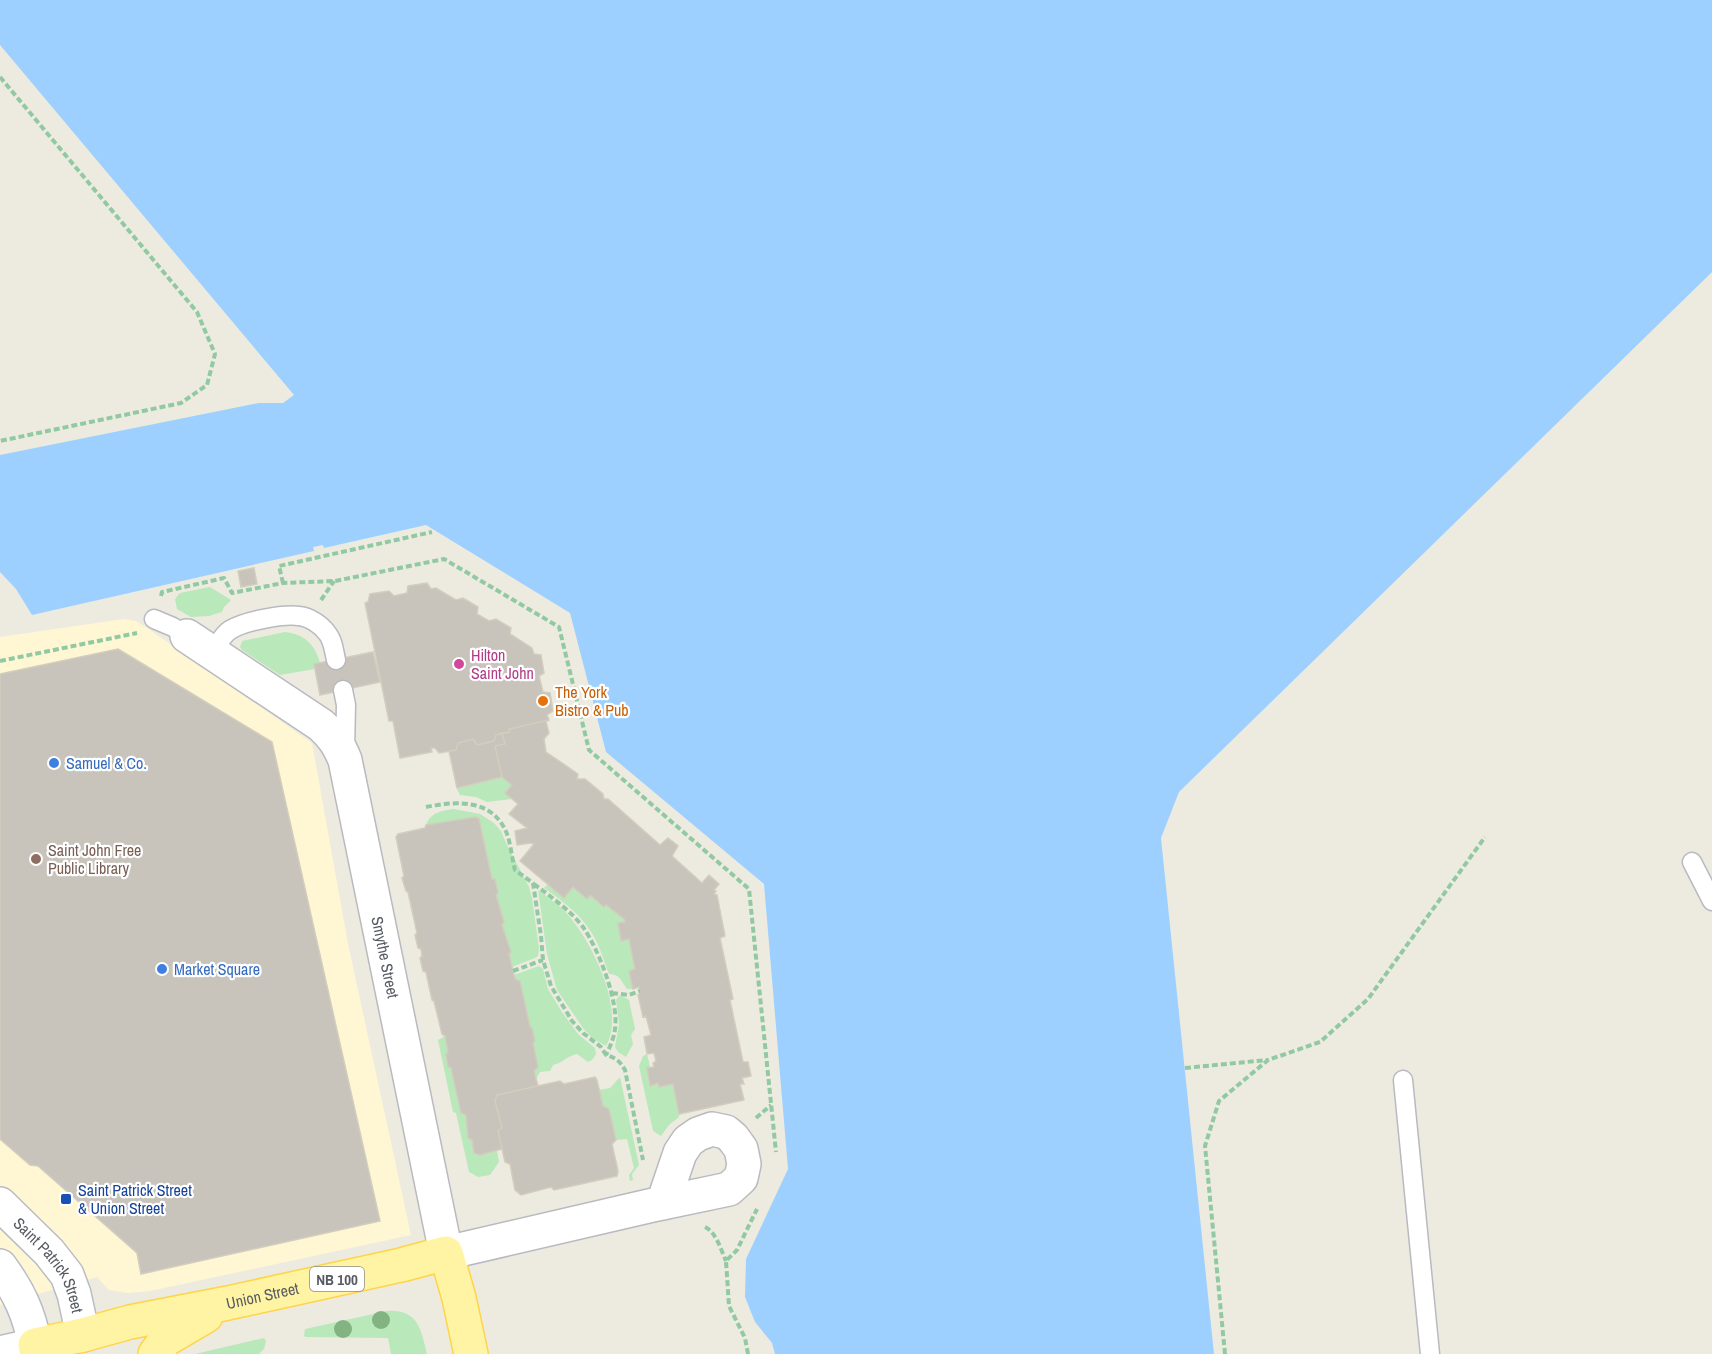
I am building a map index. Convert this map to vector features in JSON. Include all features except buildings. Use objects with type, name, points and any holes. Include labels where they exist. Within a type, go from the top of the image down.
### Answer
[{"type":"main road","name":"Union Street","points":[[36,1350],[85,1344],[130,1322],[228,1303],[446,1253]]},
{"type":"main road","name":"Smythe Street","points":[[446,1253],[471,1354]]},
{"type":"main road","points":[[155,1354],[165,1340],[228,1303]]},
{"type":"street","name":"Smythe Street","points":[[200,644],[321,725],[339,745],[345,760],[446,1253]]},
{"type":"street","name":"Saint Patrick Street","points":[[0,1204],[49,1252],[67,1275],[74,1294],[85,1344]]},
{"type":"street","name":"Union Street","points":[[446,1253],[658,1204]]},
{"type":"street","points":[[0,1266],[22,1299],[32,1327],[36,1350]]},
{"type":"street","name":"Union Street","points":[[0,1353],[36,1350]]},
{"type":"lane","points":[[154,619],[173,627],[200,644],[240,625],[279,616],[300,616],[318,624],[327,633],[331,639],[336,660]]},
{"type":"lane","points":[[343,690],[346,705],[345,760]]},
{"type":"lane","points":[[1692,862],[1712,901]]},
{"type":"lane","points":[[1403,1080],[1430,1354]]},
{"type":"path","points":[[0,77],[197,312],[216,354],[207,385],[181,403],[0,441]]},
{"type":"path","points":[[283,584],[279,567],[432,532]]},
{"type":"path","points":[[0,661],[140,632],[154,619],[162,592],[224,578],[232,593],[283,584],[334,581],[444,559],[558,627],[588,750],[749,889],[777,1155]]},
{"type":"path","points":[[426,807],[458,802],[473,804],[487,810],[507,834],[515,870],[566,908],[582,926],[594,948],[612,993],[615,1029],[606,1055]]},
{"type":"path","points":[[1185,1068],[1268,1060],[1320,1042],[1368,999],[1485,837]]},
{"type":"path","points":[[533,884],[543,960],[551,986],[572,1021],[606,1055],[621,1063],[625,1070],[658,1204]]},
{"type":"path","points":[[513,971],[543,960]]},
{"type":"path","points":[[612,993],[628,995],[640,991]]},
{"type":"path","points":[[1225,1354],[1205,1146],[1220,1101],[1268,1060]]},
{"type":"path","points":[[726,1261],[737,1250],[760,1202]]},
{"type":"path","points":[[698,1228],[708,1228],[713,1233],[726,1261],[729,1306],[745,1338],[748,1354]]},
{"type":"shaded area","name":"Market Square","points":[[124,619],[136,621],[150,630],[312,743],[348,944],[411,1235],[150,1291],[128,1293],[109,1290],[97,1277],[0,1305],[0,637]]},
{"type":"green space","points":[[210,587],[231,600],[222,612],[209,616],[191,617],[177,609],[175,599],[180,593]]},
{"type":"green space","points":[[285,632],[298,635],[312,645],[320,663],[314,664],[315,669],[280,675],[240,647],[242,641]]},
{"type":"green space","points":[[502,777],[512,785],[505,793],[512,799],[487,802],[476,797],[460,795],[457,789]]},
{"type":"green space","points":[[454,809],[480,814],[494,823],[501,831],[529,887],[532,898],[539,948],[538,956],[535,958],[512,967],[509,954],[511,952],[502,925],[504,922],[496,895],[495,879],[492,879],[479,819],[476,817],[426,825],[434,815]]},
{"type":"green space","points":[[548,884],[564,898],[573,887],[587,898],[590,895],[604,907],[606,905],[624,919],[625,922],[618,924],[621,941],[629,939],[635,969],[629,971],[633,989],[627,989],[618,976],[609,974],[591,931],[573,910],[544,888]]},
{"type":"green space","points":[[538,890],[564,910],[574,922],[603,975],[612,1013],[611,1031],[606,1046],[592,1038],[583,1028],[557,990],[547,954]]},
{"type":"green space","points":[[539,966],[543,969],[548,989],[562,1012],[578,1034],[595,1048],[596,1054],[588,1062],[577,1054],[574,1055],[553,1065],[550,1071],[540,1072],[536,1079],[534,1071],[538,1067],[533,1043],[535,1041],[514,975]]},
{"type":"green space","points":[[619,996],[629,1000],[635,1029],[631,1035],[633,1044],[626,1057],[615,1047],[619,1024],[616,1000]]},
{"type":"green space","points":[[445,1036],[448,1067],[451,1068],[461,1113],[466,1115],[468,1138],[472,1140],[474,1153],[480,1155],[497,1151],[499,1162],[490,1175],[478,1177],[469,1172],[456,1113],[453,1112],[438,1040]]},
{"type":"green space","points":[[647,1054],[650,1085],[658,1083],[659,1087],[673,1084],[679,1117],[661,1136],[653,1131],[639,1066],[643,1056]]},
{"type":"green space","points":[[620,1077],[639,1165],[632,1174],[633,1180],[630,1181],[629,1175],[634,1168],[627,1139],[616,1140],[609,1109],[603,1106],[599,1090],[610,1088]]},
{"type":"green space","points":[[387,1311],[397,1311],[412,1317],[423,1336],[427,1354],[391,1354],[388,1338],[304,1336],[305,1329]]},
{"type":"green space","points":[[264,1338],[266,1341],[264,1349],[259,1354],[195,1354]]},
{"type":"water","points":[[0,0],[1712,0],[1712,272],[1179,792],[1161,838],[1214,1354],[775,1354],[772,1343],[755,1322],[745,1297],[746,1259],[788,1169],[764,884],[606,752],[570,613],[426,525],[324,548],[323,545],[313,547],[314,551],[32,615],[16,589],[0,572],[0,455],[259,403],[283,403],[294,395],[0,45]]},
{"type":"place","name":"Hilton Saint John","points":[[459,664]]},
{"type":"place","name":"The York Bistro & Pub","points":[[543,701]]},
{"type":"place","name":"Samuel & Co.","points":[[54,763]]},
{"type":"place","name":"Saint John Free Public Library","points":[[36,859]]},
{"type":"place","name":"Market Square","points":[[162,969]]},
{"type":"place","name":"Saint Patrick Street & Union Street","points":[[66,1199]]}]
